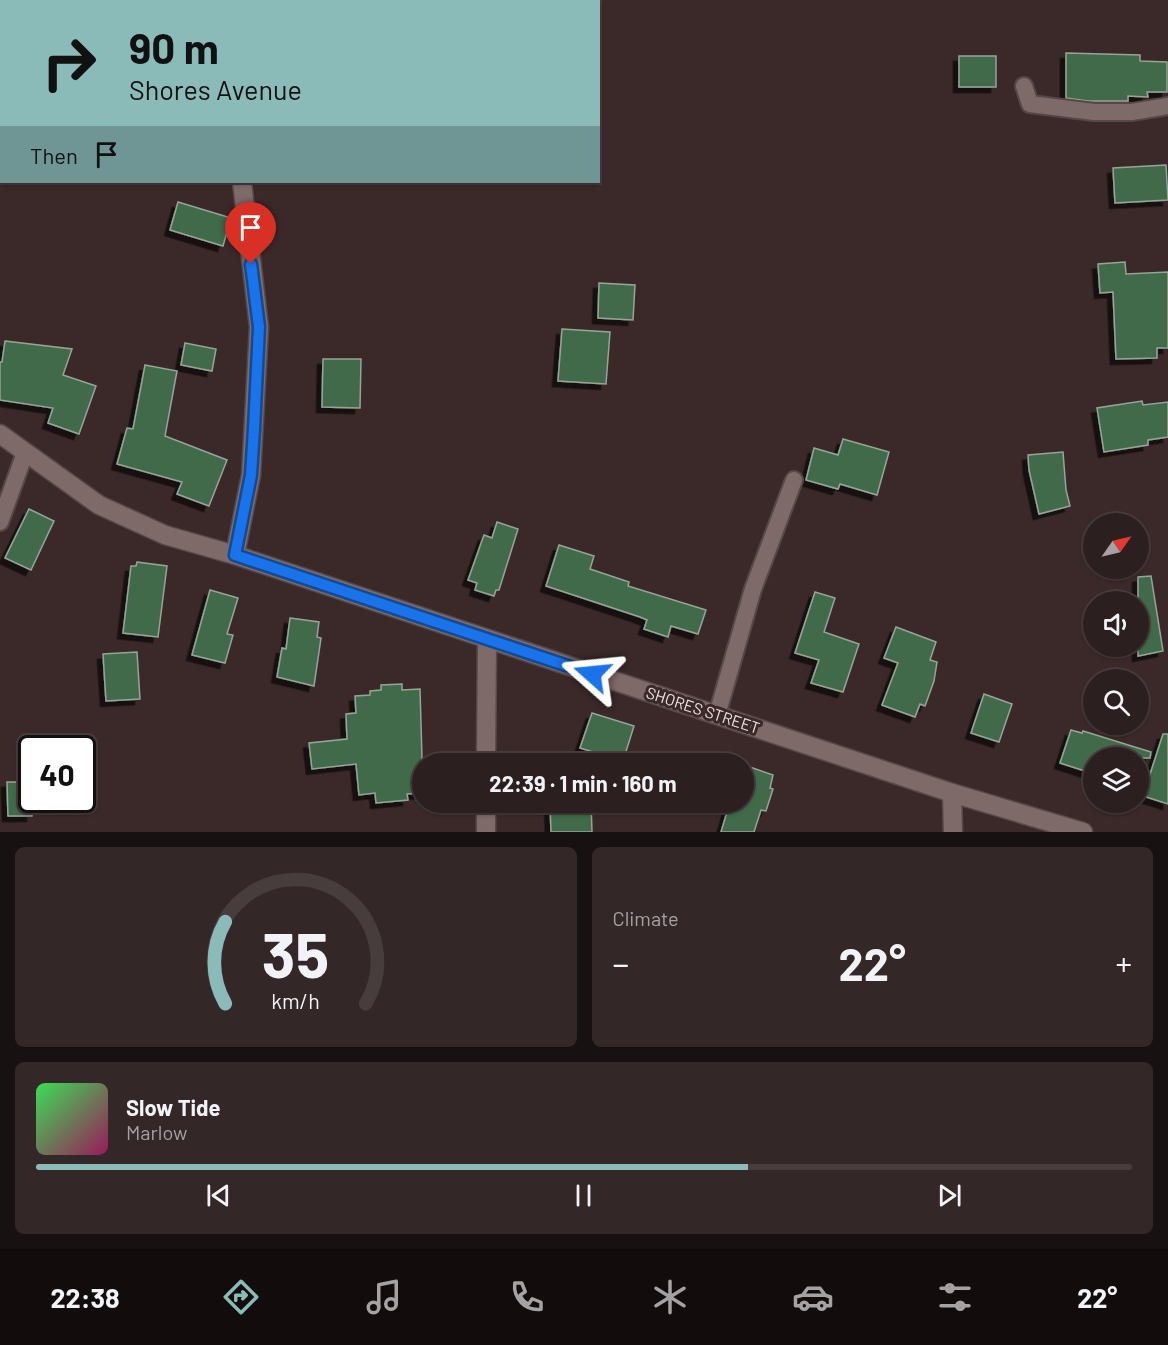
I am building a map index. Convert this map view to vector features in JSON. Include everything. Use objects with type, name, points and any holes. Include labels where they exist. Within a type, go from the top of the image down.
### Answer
[{"type":"street","points":[[235,555],[251,475],[259,327],[242,183]]},
{"type":"street","name":"SHORES STREET","points":[[0,435],[76,490],[121,515],[165,535],[235,555],[952,793],[1083,832]]},
{"type":"street","points":[[486,753],[487,639]]},
{"type":"street","points":[[952,793],[954,832]]},
{"type":"street","points":[[486,813],[486,832]]},
{"type":"lane","points":[[1023,86],[1030,104],[1094,112],[1132,112],[1168,106]]},
{"type":"lane","points":[[0,522],[25,453]]},
{"type":"lane","points":[[717,715],[753,589],[794,480]]},
{"type":"building","points":[[1066,53],[1140,55],[1140,61],[1167,62],[1167,92],[1147,92],[1148,97],[1128,96],[1128,101],[1088,101],[1066,98]]},
{"type":"building","points":[[959,56],[996,56],[996,87],[959,87]]},
{"type":"building","points":[[1166,165],[1168,200],[1115,203],[1113,168]]},
{"type":"building","points":[[178,202],[231,218],[223,246],[170,230]]},
{"type":"building","points":[[1125,262],[1126,274],[1168,272],[1168,348],[1157,348],[1157,358],[1116,359],[1113,292],[1100,293],[1098,264]]},
{"type":"building","points":[[599,283],[635,285],[633,320],[598,318]]},
{"type":"building","points":[[562,329],[610,332],[606,384],[558,381]]},
{"type":"building","points":[[5,341],[72,349],[63,375],[96,386],[79,434],[48,423],[53,408],[0,400],[0,362],[2,362]]},
{"type":"building","points":[[185,343],[216,349],[212,371],[181,365]]},
{"type":"building","points":[[323,359],[361,359],[360,408],[322,407]]},
{"type":"building","points":[[145,365],[177,371],[165,436],[227,460],[209,506],[177,494],[182,482],[117,464],[127,428],[133,429]]},
{"type":"building","points":[[1142,401],[1143,405],[1168,402],[1168,437],[1148,440],[1148,445],[1104,452],[1097,408]]},
{"type":"building","points":[[843,439],[889,452],[877,495],[840,484],[838,489],[806,480],[814,448],[838,455]]},
{"type":"building","points":[[1063,452],[1066,490],[1070,506],[1039,514],[1028,455]]},
{"type":"building","points":[[29,509],[54,521],[31,570],[5,558]]},
{"type":"building","points":[[497,522],[518,529],[499,590],[496,590],[494,596],[475,590],[477,583],[468,580],[484,535],[492,538]]},
{"type":"building","points":[[559,545],[594,556],[590,569],[629,582],[628,586],[706,610],[698,634],[671,626],[668,637],[644,629],[647,620],[640,617],[546,586]]},
{"type":"building","points":[[137,562],[167,566],[158,637],[123,633],[131,566],[136,566]]},
{"type":"building","points":[[1151,576],[1163,651],[1149,654],[1149,591],[1138,591],[1138,579],[1149,579]]},
{"type":"building","points":[[210,590],[238,598],[227,634],[233,635],[225,663],[192,655]]},
{"type":"building","points":[[815,592],[835,598],[824,632],[859,644],[843,692],[811,683],[819,660],[795,653]]},
{"type":"building","points":[[290,618],[319,622],[317,637],[321,638],[314,686],[277,677],[282,648],[286,649]]},
{"type":"building","points":[[896,627],[936,642],[930,660],[937,662],[934,681],[925,706],[920,704],[915,717],[882,705],[898,663],[884,658]]},
{"type":"building","points":[[137,652],[140,699],[106,701],[103,654]]},
{"type":"building","points":[[402,684],[402,690],[420,689],[422,753],[412,753],[412,794],[407,794],[408,800],[376,803],[375,793],[359,795],[356,764],[312,769],[309,743],[347,739],[346,714],[356,713],[355,696],[370,695],[370,691],[381,690],[381,685]]},
{"type":"building","points":[[984,694],[1012,704],[999,742],[971,733]]},
{"type":"building","points":[[592,713],[634,726],[626,753],[597,753],[580,748]]},
{"type":"building","points":[[1071,730],[1082,733],[1083,731],[1083,735],[1096,735],[1135,747],[1083,747],[1083,770],[1060,763]]},
{"type":"building","points":[[1163,734],[1168,734],[1168,804],[1149,798],[1149,777]]},
{"type":"building","points":[[754,768],[773,775],[770,788],[773,789],[766,811],[761,810],[754,832],[721,832],[727,813],[754,813]]},
{"type":"building","points":[[7,782],[18,782],[18,813],[32,813],[32,816],[8,816]]},
{"type":"building","points":[[550,813],[591,813],[592,832],[551,832]]},
{"type":"route","points":[[251,264],[259,327],[254,429],[251,475],[235,555],[592,674]]}]
